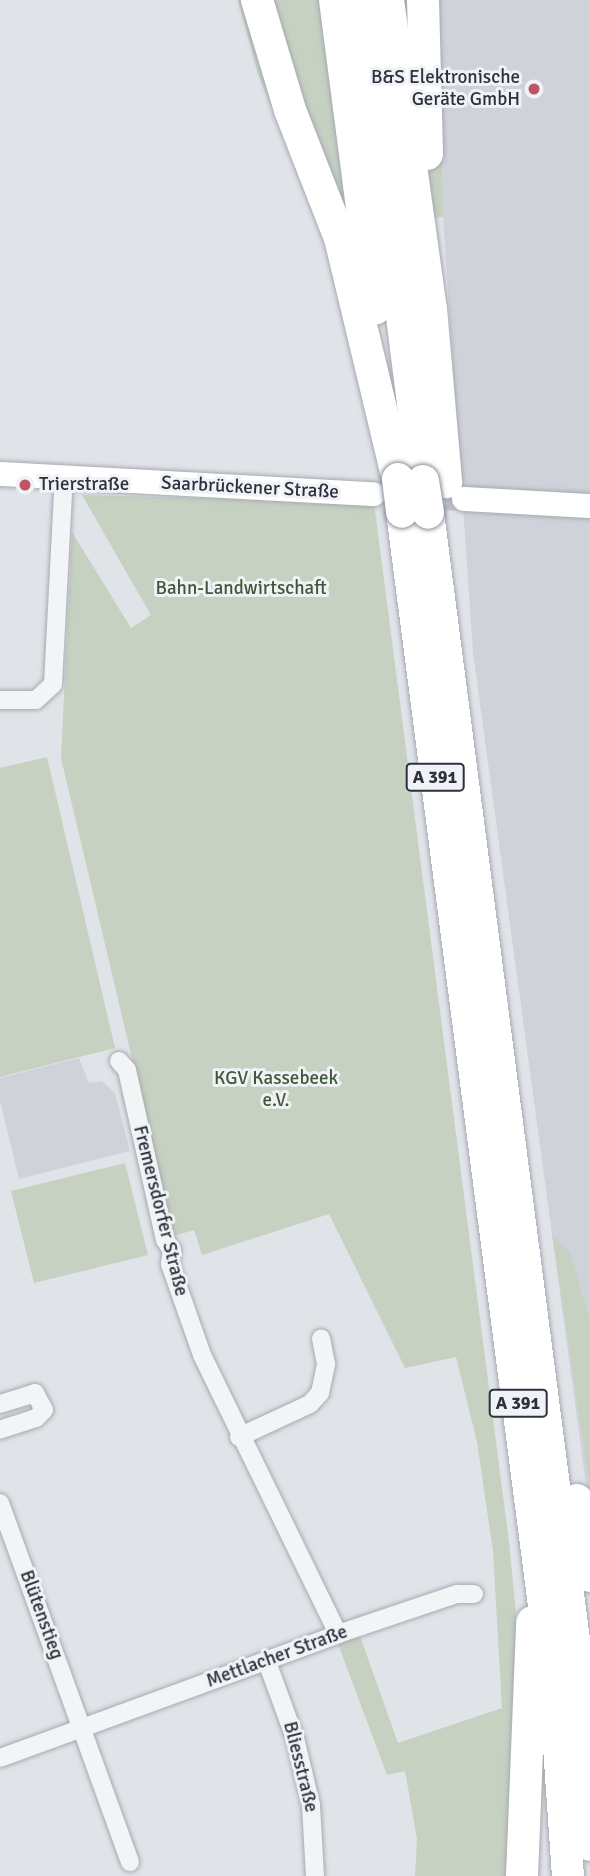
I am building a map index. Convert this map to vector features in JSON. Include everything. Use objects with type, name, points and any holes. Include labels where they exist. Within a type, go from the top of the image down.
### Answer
[{"type":"highway","points":[[257,0],[290,110],[340,238],[423,497]]},
{"type":"highway","name":"A 391","points":[[335,0],[423,497],[469,1042],[556,1703],[568,1876]]},
{"type":"highway","name":"A 391","points":[[362,0],[423,497],[471,827],[580,1687],[590,1845]]},
{"type":"highway","points":[[388,0],[431,309]]},
{"type":"highway","points":[[423,0],[431,309],[423,497]]},
{"type":"highway","points":[[519,1207],[538,1279],[590,1576]]},
{"type":"highway","points":[[522,1876],[536,1536]]},
{"type":"street","name":"Saarbrückener Straße","points":[[0,474],[590,506]]},
{"type":"street","points":[[0,700],[36,700],[46,695],[54,678],[64,477]]},
{"type":"street","name":"Fremersdorfer Straße","points":[[119,1062],[127,1070],[179,1293],[239,1437],[338,1634]]},
{"type":"street","points":[[239,1437],[310,1404],[320,1393],[326,1364],[321,1338]]},
{"type":"street","points":[[0,1404],[35,1393],[44,1410],[36,1419],[0,1430]]},
{"type":"street","name":"Blütenstieg","points":[[0,1503],[82,1728]]},
{"type":"street","name":"Mettlacher Straße","points":[[0,1758],[338,1634],[457,1594],[474,1594]]},
{"type":"street","name":"Bliesstraße","points":[[267,1662],[295,1738],[312,1805],[315,1876]]},
{"type":"street","points":[[82,1728],[130,1862]]},
{"type":"shaded area","points":[[440,0],[590,0],[590,1514],[473,652],[443,217]]},
{"type":"shaded area","points":[[79,1058],[89,1083],[102,1081],[115,1093],[130,1151],[19,1179],[0,1101],[0,1078]]},
{"type":"green space","points":[[238,0],[440,0],[443,217],[320,225],[258,74]]},
{"type":"green space","points":[[82,495],[374,503],[509,1542],[518,1634],[509,1876],[415,1876],[417,1839],[405,1771],[387,1775],[338,1644],[360,1636],[398,1743],[502,1708],[493,1551],[477,1442],[456,1357],[405,1368],[329,1214],[202,1255],[194,1230],[174,1236],[61,758],[72,532],[131,628],[151,615]]},
{"type":"green space","points":[[47,757],[115,1048],[0,1077],[0,768]]},
{"type":"green space","points":[[125,1163],[148,1255],[34,1283],[11,1191]]},
{"type":"green space","points":[[552,1234],[570,1253],[590,1321],[590,1488]]},
{"type":"tunnel","points":[[409,496],[464,499]]},
{"type":"place","name":"B&S Elektronische Geräte GmbH","points":[[534,89]]},
{"type":"place","name":"Trierstraße","points":[[25,485]]},
{"type":"park label","name":"Bahn-Landwirtschaft","points":[[241,589]]},
{"type":"park label","name":"KGV Kassebeek e.V.","points":[[276,1090]]}]
